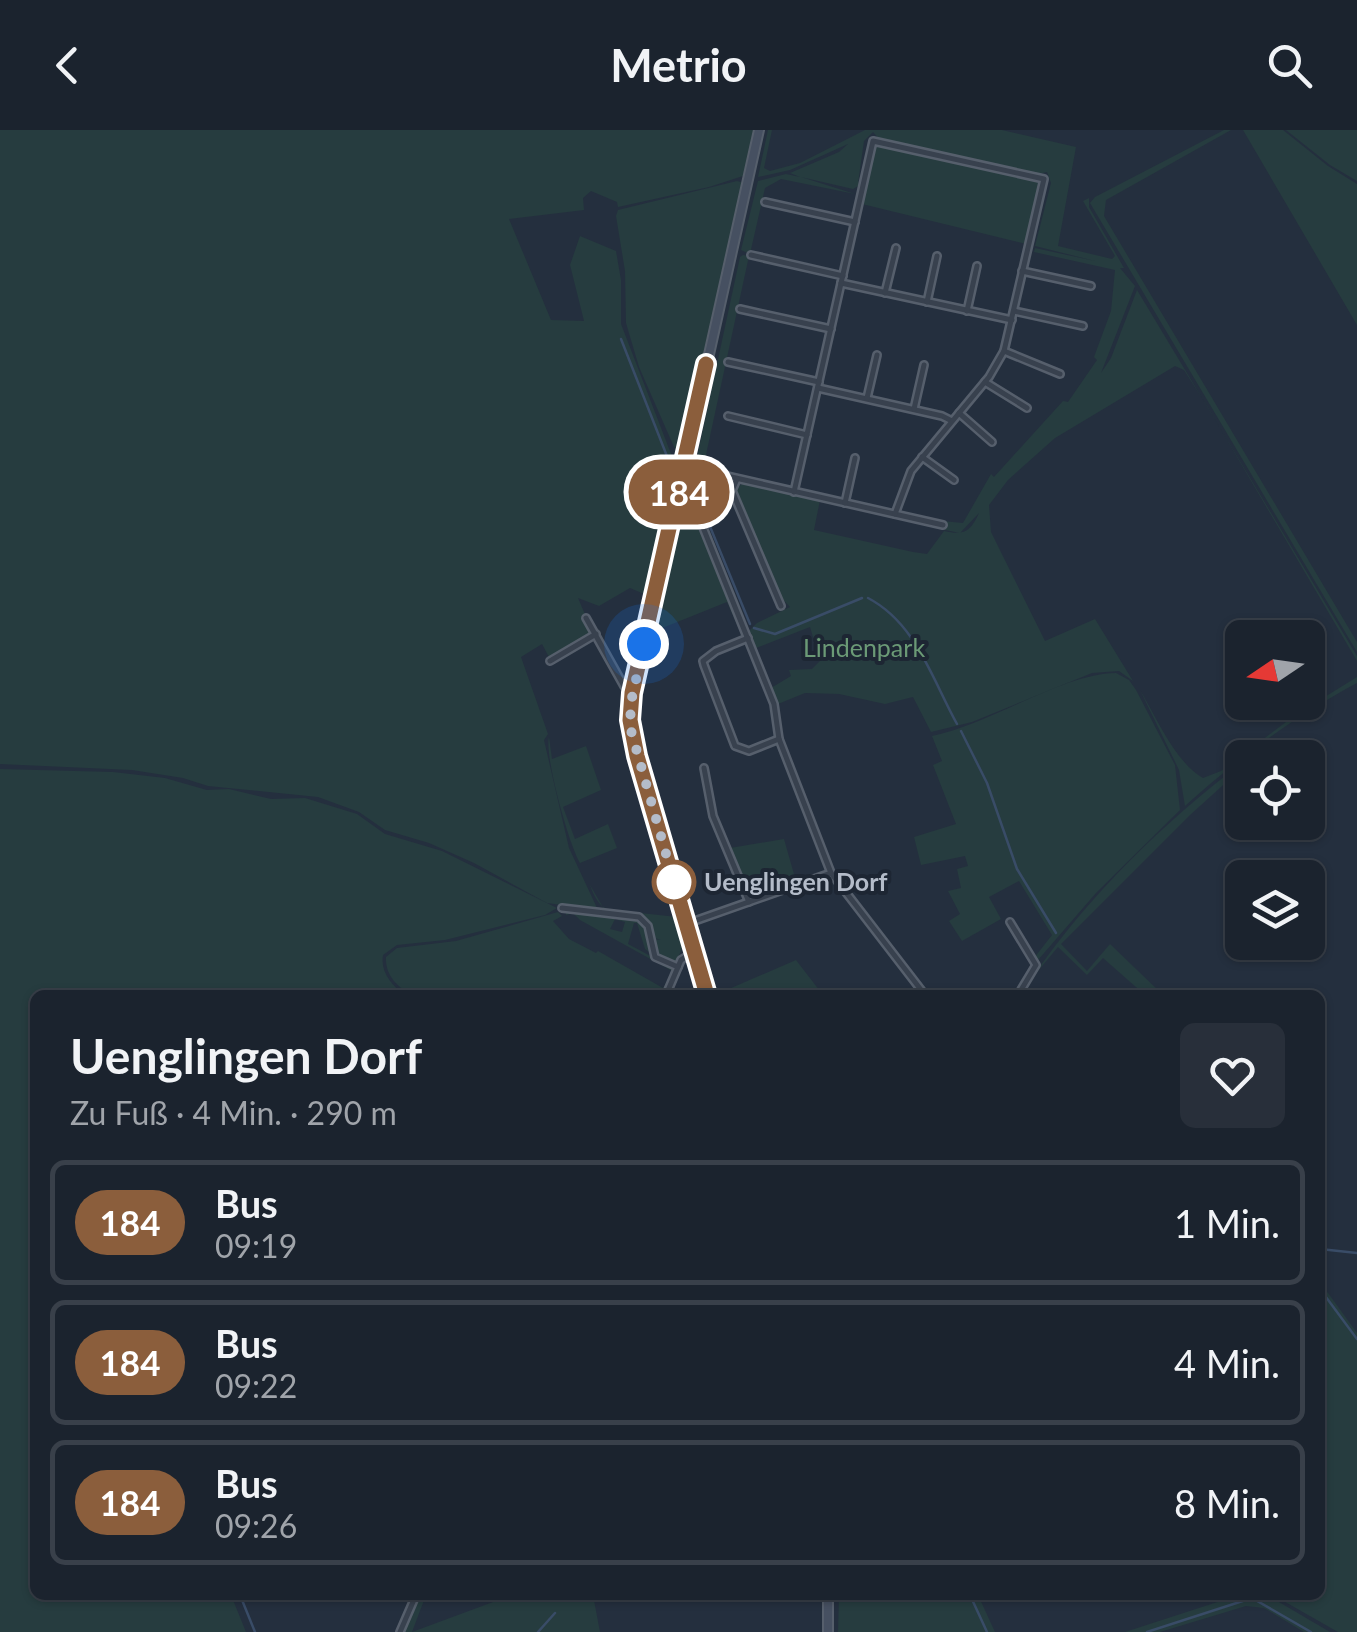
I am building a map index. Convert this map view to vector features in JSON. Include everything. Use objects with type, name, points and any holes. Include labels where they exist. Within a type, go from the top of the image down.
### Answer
[{"type":"main road","points":[[705,990],[633,742],[630,720],[632,693],[759,130]]},
{"type":"main road","points":[[828,1600],[828,1632]]},
{"type":"street","points":[[794,492],[873,141],[1044,179],[1004,351],[985,382],[922,457],[903,488],[895,514]]},
{"type":"street","points":[[765,202],[855,222]]},
{"type":"street","points":[[885,293],[896,248]]},
{"type":"street","points":[[751,256],[885,293],[1012,320]]},
{"type":"street","points":[[926,302],[937,256]]},
{"type":"street","points":[[968,311],[977,266]]},
{"type":"street","points":[[1022,271],[1092,286]]},
{"type":"street","points":[[740,309],[831,329]]},
{"type":"street","points":[[1014,311],[1083,326]]},
{"type":"street","points":[[1004,351],[1060,374]]},
{"type":"street","points":[[867,398],[877,355]]},
{"type":"street","points":[[728,362],[952,421]]},
{"type":"street","points":[[914,409],[924,365]]},
{"type":"street","points":[[985,382],[1028,408]]},
{"type":"street","points":[[959,413],[992,442]]},
{"type":"street","points":[[728,416],[807,435]]},
{"type":"street","points":[[922,457],[954,480]]},
{"type":"street","points":[[845,503],[855,458]]},
{"type":"street","points":[[685,466],[692,473],[696,469],[944,525]]},
{"type":"street","points":[[737,478],[732,493],[781,606]]},
{"type":"street","points":[[732,493],[700,509],[698,516],[776,711],[786,758],[831,873],[921,990]]},
{"type":"street","points":[[586,618],[624,686],[632,693]]},
{"type":"street","points":[[550,661],[596,634]]},
{"type":"street","points":[[748,638],[709,655],[704,665],[735,746],[749,750],[779,739]]},
{"type":"street","points":[[704,768],[713,816],[750,902]]},
{"type":"street","points":[[686,924],[831,873]]},
{"type":"street","points":[[562,908],[639,918],[648,926],[655,957],[678,967]]},
{"type":"street","points":[[1010,922],[1036,965],[1021,990]]},
{"type":"street","points":[[668,990],[681,960],[694,952]]},
{"type":"street","points":[[400,1632],[414,1600]]},
{"type":"green space","points":[[0,130],[756,130],[743,176],[618,207],[617,202],[591,191],[583,198],[584,210],[509,219],[551,320],[584,321],[570,265],[580,236],[616,251],[621,280],[621,324],[678,472],[651,597],[630,588],[599,606],[578,598],[593,633],[550,659],[542,644],[521,657],[548,734],[544,740],[569,848],[598,910],[547,903],[474,863],[429,843],[385,830],[359,812],[318,797],[208,786],[132,770],[0,764]]},
{"type":"green space","name":"Lindenpark","points":[[768,130],[772,130],[764,168],[770,171],[800,163],[865,130],[1002,130],[1076,147],[1058,246],[1112,259],[1115,256],[1083,201],[1089,198],[1089,207],[1124,268],[1120,268],[1135,286],[1101,373],[1111,358],[1137,290],[1202,399],[1184,370],[1175,366],[1055,438],[1008,480],[989,505],[991,532],[1045,641],[1095,619],[1133,681],[1119,671],[1092,673],[972,722],[931,732],[913,697],[885,704],[839,694],[805,693],[778,704],[771,688],[791,676],[789,670],[812,669],[820,661],[810,627],[756,648],[749,631],[790,607],[778,594],[736,488],[744,483],[820,500],[814,530],[927,554],[944,531],[958,533],[931,527],[945,528],[942,521],[963,523],[991,474],[994,477],[1063,401],[1068,402],[1097,360],[1094,357],[1111,311],[1115,270],[1034,252],[1035,248],[1095,261],[1035,246],[1051,183],[1047,172],[1035,175],[880,140],[873,132],[864,141],[858,183],[863,175],[852,216],[858,186],[853,189],[801,177],[855,194],[781,179],[765,188],[750,254],[741,250],[758,181],[786,174],[800,177],[790,173],[839,152],[848,144],[790,170],[758,177]]},
{"type":"green space","points":[[1224,130],[1231,130],[1106,200],[1104,216],[1357,642],[1357,652],[1090,203]]},
{"type":"green space","points":[[1243,130],[1283,130],[1357,184],[1357,325]]},
{"type":"green space","points":[[1286,130],[1357,130],[1357,181],[1330,165]]},
{"type":"green space","points":[[878,145],[1037,180],[1026,244],[862,204],[874,148]]},
{"type":"green space","points":[[737,181],[744,183],[680,452],[674,447],[639,367],[626,323],[625,271],[616,216],[618,210]]},
{"type":"green space","points":[[743,255],[749,256],[704,464],[697,457]]},
{"type":"green space","points":[[1220,427],[1357,656],[1357,661]]},
{"type":"green space","points":[[688,491],[742,628],[739,629],[727,602],[655,631]]},
{"type":"green space","points":[[1116,673],[1129,680],[1136,690],[1175,765],[1180,810],[1096,893],[1038,960],[1034,958],[1052,935],[1019,881],[989,897],[1001,919],[962,941],[949,921],[960,914],[948,891],[961,888],[957,869],[968,866],[965,856],[921,865],[914,837],[956,824],[933,765],[942,761],[932,736],[1072,682]]},
{"type":"green space","points":[[1357,677],[1357,683],[1325,702],[1325,697]]},
{"type":"green space","points":[[1140,690],[1183,761],[1203,778],[1225,768],[1185,806],[1179,770]]},
{"type":"green space","points":[[1289,720],[1296,720],[1266,740],[1262,740]]},
{"type":"green space","points":[[549,737],[552,759],[586,746],[601,790],[563,807],[575,839],[608,824],[617,848],[580,863],[558,800],[550,762]]},
{"type":"green space","points":[[0,769],[113,772],[271,799],[305,798],[357,814],[385,834],[442,851],[557,908],[545,915],[445,940],[397,945],[383,955],[383,967],[400,990],[30,990],[30,1600],[233,1600],[246,1632],[0,1632]]},
{"type":"green space","points":[[1225,777],[1225,783],[1061,944],[1087,971],[1110,944],[1158,990],[1139,990],[1103,958],[1087,975],[1058,947],[1032,978],[1077,919],[1128,862]]},
{"type":"green space","points":[[784,839],[796,881],[752,896],[730,848]]},
{"type":"green space","points":[[608,909],[677,917],[676,928],[678,923],[684,943],[676,963],[658,956],[652,939],[661,940],[652,937],[651,925],[645,918]]},
{"type":"green space","points":[[573,910],[617,915],[610,929],[622,932],[625,922],[618,920],[618,916],[642,924],[652,954],[645,949],[637,923],[628,944],[673,968],[672,971],[573,913],[566,915]]},
{"type":"green space","points":[[558,912],[562,916],[553,921],[569,939],[663,988],[671,975],[664,990],[405,990],[390,975],[386,957],[397,948],[456,941]]},
{"type":"green space","points":[[796,960],[819,990],[727,990]]},
{"type":"green space","points":[[1325,1289],[1357,1333],[1357,1632],[1338,1632],[1282,1600],[1325,1600]]},
{"type":"green space","points":[[416,1600],[424,1600],[412,1632],[402,1632]]},
{"type":"green space","points":[[498,1600],[594,1600],[600,1632],[412,1632]]},
{"type":"green space","points":[[839,1600],[980,1600],[995,1632],[838,1632]]},
{"type":"green space","points":[[1224,1600],[1276,1600],[1330,1632],[1304,1632],[1264,1608],[1246,1606],[1160,1632],[1125,1632]]},
{"type":"waterway","points":[[621,339],[672,469]]},
{"type":"waterway","points":[[675,474],[676,483]]},
{"type":"waterway","points":[[691,487],[700,503]]},
{"type":"waterway","points":[[704,512],[750,624]]},
{"type":"waterway","points":[[754,628],[775,634],[862,598]]},
{"type":"waterway","points":[[868,598],[885,609],[911,637],[957,724]]},
{"type":"waterway","points":[[961,731],[987,783],[1017,869],[1056,933]]},
{"type":"waterway","points":[[1325,1250],[1357,1253]]},
{"type":"waterway","points":[[1325,1296],[1357,1339]]},
{"type":"waterway","points":[[242,1600],[255,1632]]},
{"type":"waterway","points":[[972,1600],[987,1632]]},
{"type":"waterway","points":[[1147,1632],[1246,1600]]},
{"type":"waterway","points":[[1255,1600],[1311,1632]]},
{"type":"waterway","points":[[538,1632],[555,1613]]},
{"type":"bus line","name":"184","points":[[706,364],[630,709],[637,756],[706,990]]},
{"type":"place","name":"Uenglingen Dorf","points":[[674,882]]},
{"type":"route","points":[[644,644],[631,702],[630,727],[674,882]]}]
